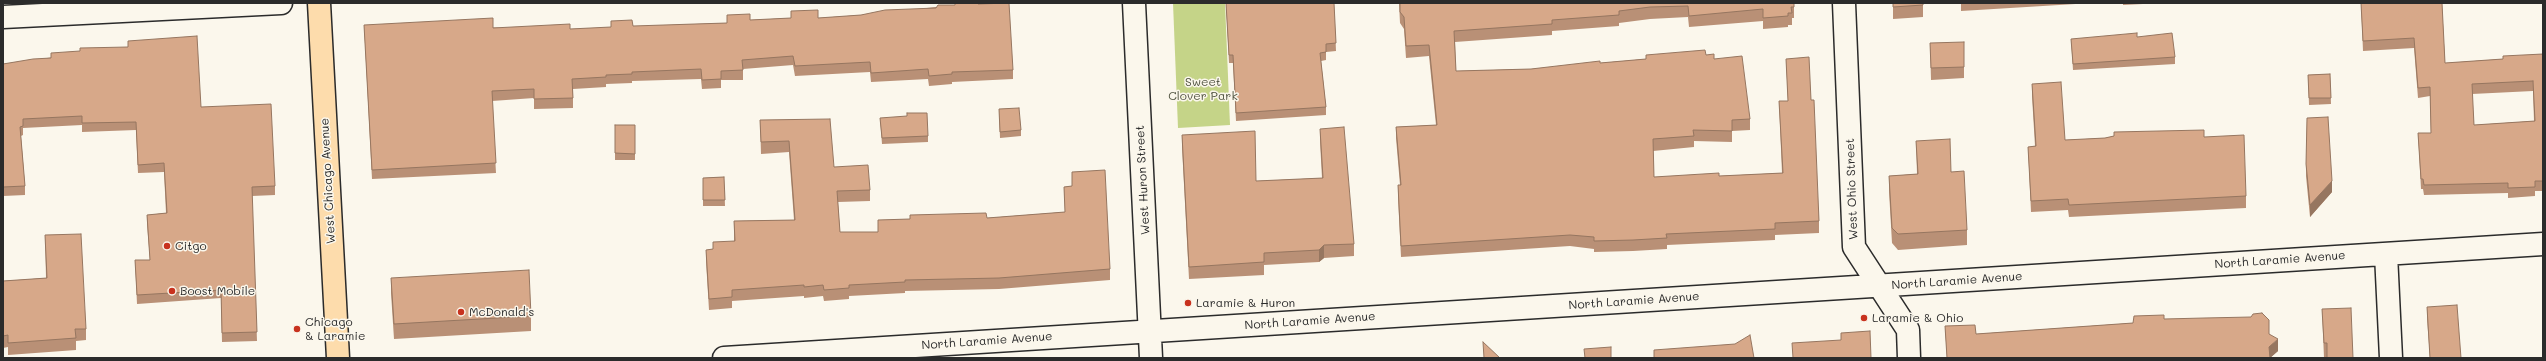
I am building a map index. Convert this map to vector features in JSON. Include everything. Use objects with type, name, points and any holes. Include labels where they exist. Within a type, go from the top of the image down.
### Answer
[{"type":"main road","name":"West Chicago Avenue","points":[[319,3],[338,358]]},
{"type":"street","points":[[3,17],[281,3]]},
{"type":"street","name":"West Huron Street","points":[[1134,3],[1151,358]]},
{"type":"street","name":"West Ohio Street","points":[[1844,3],[1854,247],[1908,330],[1910,358]]},
{"type":"street","name":"North Laramie Avenue","points":[[724,358],[2543,244]]},
{"type":"street","points":[[2386,254],[2391,358]]},
{"type":"green space","name":"Sweet Clover Park","points":[[1173,3],[1225,3],[1230,125],[1178,128]]},
{"type":"building","points":[[955,3],[1009,3],[1013,70],[952,72],[952,74],[929,76],[928,69],[871,73],[870,62],[795,66],[793,56],[742,60],[743,70],[721,71],[721,79],[702,80],[701,69],[632,72],[632,74],[572,79],[573,98],[534,99],[534,89],[492,91],[496,163],[372,170],[364,25],[493,18],[493,28],[570,24],[570,29],[611,27],[611,21],[632,20],[633,26],[727,23],[727,15],[750,14],[750,20],[791,18],[791,11],[818,10],[818,18],[861,15],[885,10],[936,8],[938,5],[955,5]]},
{"type":"building","points":[[1226,3],[1334,3],[1336,43],[1326,44],[1326,52],[1320,53],[1326,107],[1236,113],[1233,55],[1229,55]]},
{"type":"building","points":[[1400,3],[1794,3],[1794,7],[1791,7],[1792,13],[1788,13],[1788,16],[1763,18],[1763,9],[1689,16],[1688,6],[1650,7],[1619,11],[1619,15],[1552,20],[1552,24],[1454,31],[1456,71],[1531,69],[1600,61],[1600,63],[1646,59],[1646,55],[1705,50],[1706,55],[1714,54],[1714,59],[1742,56],[1750,119],[1732,120],[1732,131],[1693,130],[1694,136],[1653,139],[1654,177],[1719,173],[1719,176],[1783,173],[1779,101],[1788,101],[1786,59],[1809,57],[1811,100],[1814,100],[1819,221],[1775,223],[1775,229],[1666,234],[1667,238],[1594,241],[1594,237],[1570,235],[1401,246],[1398,185],[1401,185],[1396,127],[1437,125],[1429,45],[1406,46],[1404,17],[1400,12]]},
{"type":"building","points":[[1893,3],[1923,3],[1923,5],[1893,7]]},
{"type":"building","points":[[2361,3],[2442,3],[2445,63],[2503,59],[2503,56],[2543,54],[2543,181],[2535,181],[2535,187],[2508,188],[2508,183],[2424,185],[2423,179],[2421,179],[2418,133],[2431,133],[2430,87],[2418,88],[2414,38],[2363,41]],"holes":[[[2533,81],[2535,121],[2474,125],[2472,84]]]},
{"type":"building","points":[[2137,33],[2137,37],[2172,33],[2175,57],[2073,64],[2071,39]]},
{"type":"building","points":[[197,36],[201,107],[271,104],[275,186],[252,187],[257,332],[222,333],[221,290],[137,295],[135,260],[150,260],[147,215],[167,213],[164,163],[138,165],[136,122],[82,123],[82,116],[23,119],[23,126],[20,127],[25,186],[3,187],[3,64],[33,59],[51,58],[51,53],[80,51],[80,48],[128,47],[128,41]]},
{"type":"building","points":[[1964,42],[1964,67],[1931,68],[1930,43]]},
{"type":"building","points":[[2330,74],[2331,98],[2309,98],[2308,75]]},
{"type":"building","points":[[2061,82],[2065,140],[2105,138],[2114,136],[2114,132],[2204,130],[2204,137],[2244,135],[2246,196],[2069,205],[2068,199],[2031,201],[2028,147],[2036,146],[2032,84]]},
{"type":"building","points":[[1019,108],[1021,130],[1000,132],[999,109]]},
{"type":"building","points":[[907,113],[927,113],[928,136],[882,138],[880,118],[907,116]]},
{"type":"building","points":[[2328,117],[2332,181],[2310,205],[2306,164],[2307,118]]},
{"type":"building","points":[[830,119],[834,167],[868,165],[870,190],[837,191],[840,232],[878,232],[878,220],[910,219],[910,215],[986,213],[987,218],[1065,212],[1064,187],[1072,186],[1072,172],[1105,170],[1110,269],[999,278],[905,280],[905,282],[849,285],[849,288],[824,290],[823,285],[804,287],[804,285],[732,290],[732,297],[709,299],[706,250],[713,249],[713,242],[735,241],[734,221],[795,220],[789,141],[761,142],[760,120]]},
{"type":"building","points":[[615,125],[635,125],[635,154],[615,153]]},
{"type":"building","points":[[1344,127],[1354,244],[1324,245],[1319,250],[1264,253],[1264,262],[1189,267],[1182,135],[1255,131],[1256,181],[1323,178],[1320,129]]},
{"type":"building","points":[[1950,139],[1951,172],[1964,171],[1967,230],[1898,234],[1892,228],[1889,176],[1918,174],[1916,141]]},
{"type":"building","points":[[724,177],[725,200],[703,200],[703,178]]},
{"type":"building","points":[[81,234],[86,329],[75,329],[76,338],[8,343],[8,335],[3,336],[3,281],[47,278],[45,235]]},
{"type":"building","name":"McDonald's","points":[[529,270],[531,316],[394,324],[391,278]]},
{"type":"building","points":[[2457,305],[2461,358],[2430,358],[2427,307]]},
{"type":"building","points":[[2351,308],[2353,358],[2327,358],[2327,343],[2324,343],[2322,309]]},
{"type":"building","points":[[2262,313],[2269,320],[2269,334],[2278,339],[2269,347],[2270,358],[1947,358],[1945,326],[1975,325],[1976,334],[2133,323],[2134,316],[2164,315],[2164,319],[2251,317],[2253,314]]},
{"type":"building","points":[[1870,331],[1871,358],[1793,358],[1792,343],[1841,340],[1841,333]]},
{"type":"building","points":[[1750,335],[1754,358],[1654,358],[1654,350],[1735,344]]},
{"type":"building","points":[[1483,342],[1500,358],[1484,358]]},
{"type":"building","points":[[1611,347],[1611,358],[1585,358],[1584,349]]},
{"type":"place","name":"Citgo","points":[[167,246]]},
{"type":"place","name":"Boost Mobile","points":[[172,291]]},
{"type":"place","name":"Laramie & Huron","points":[[1188,303]]},
{"type":"place","name":"McDonald's","points":[[461,312]]},
{"type":"place","name":"Laramie & Ohio","points":[[1864,318]]},
{"type":"place","name":"Chicago & Laramie","points":[[297,329]]}]
